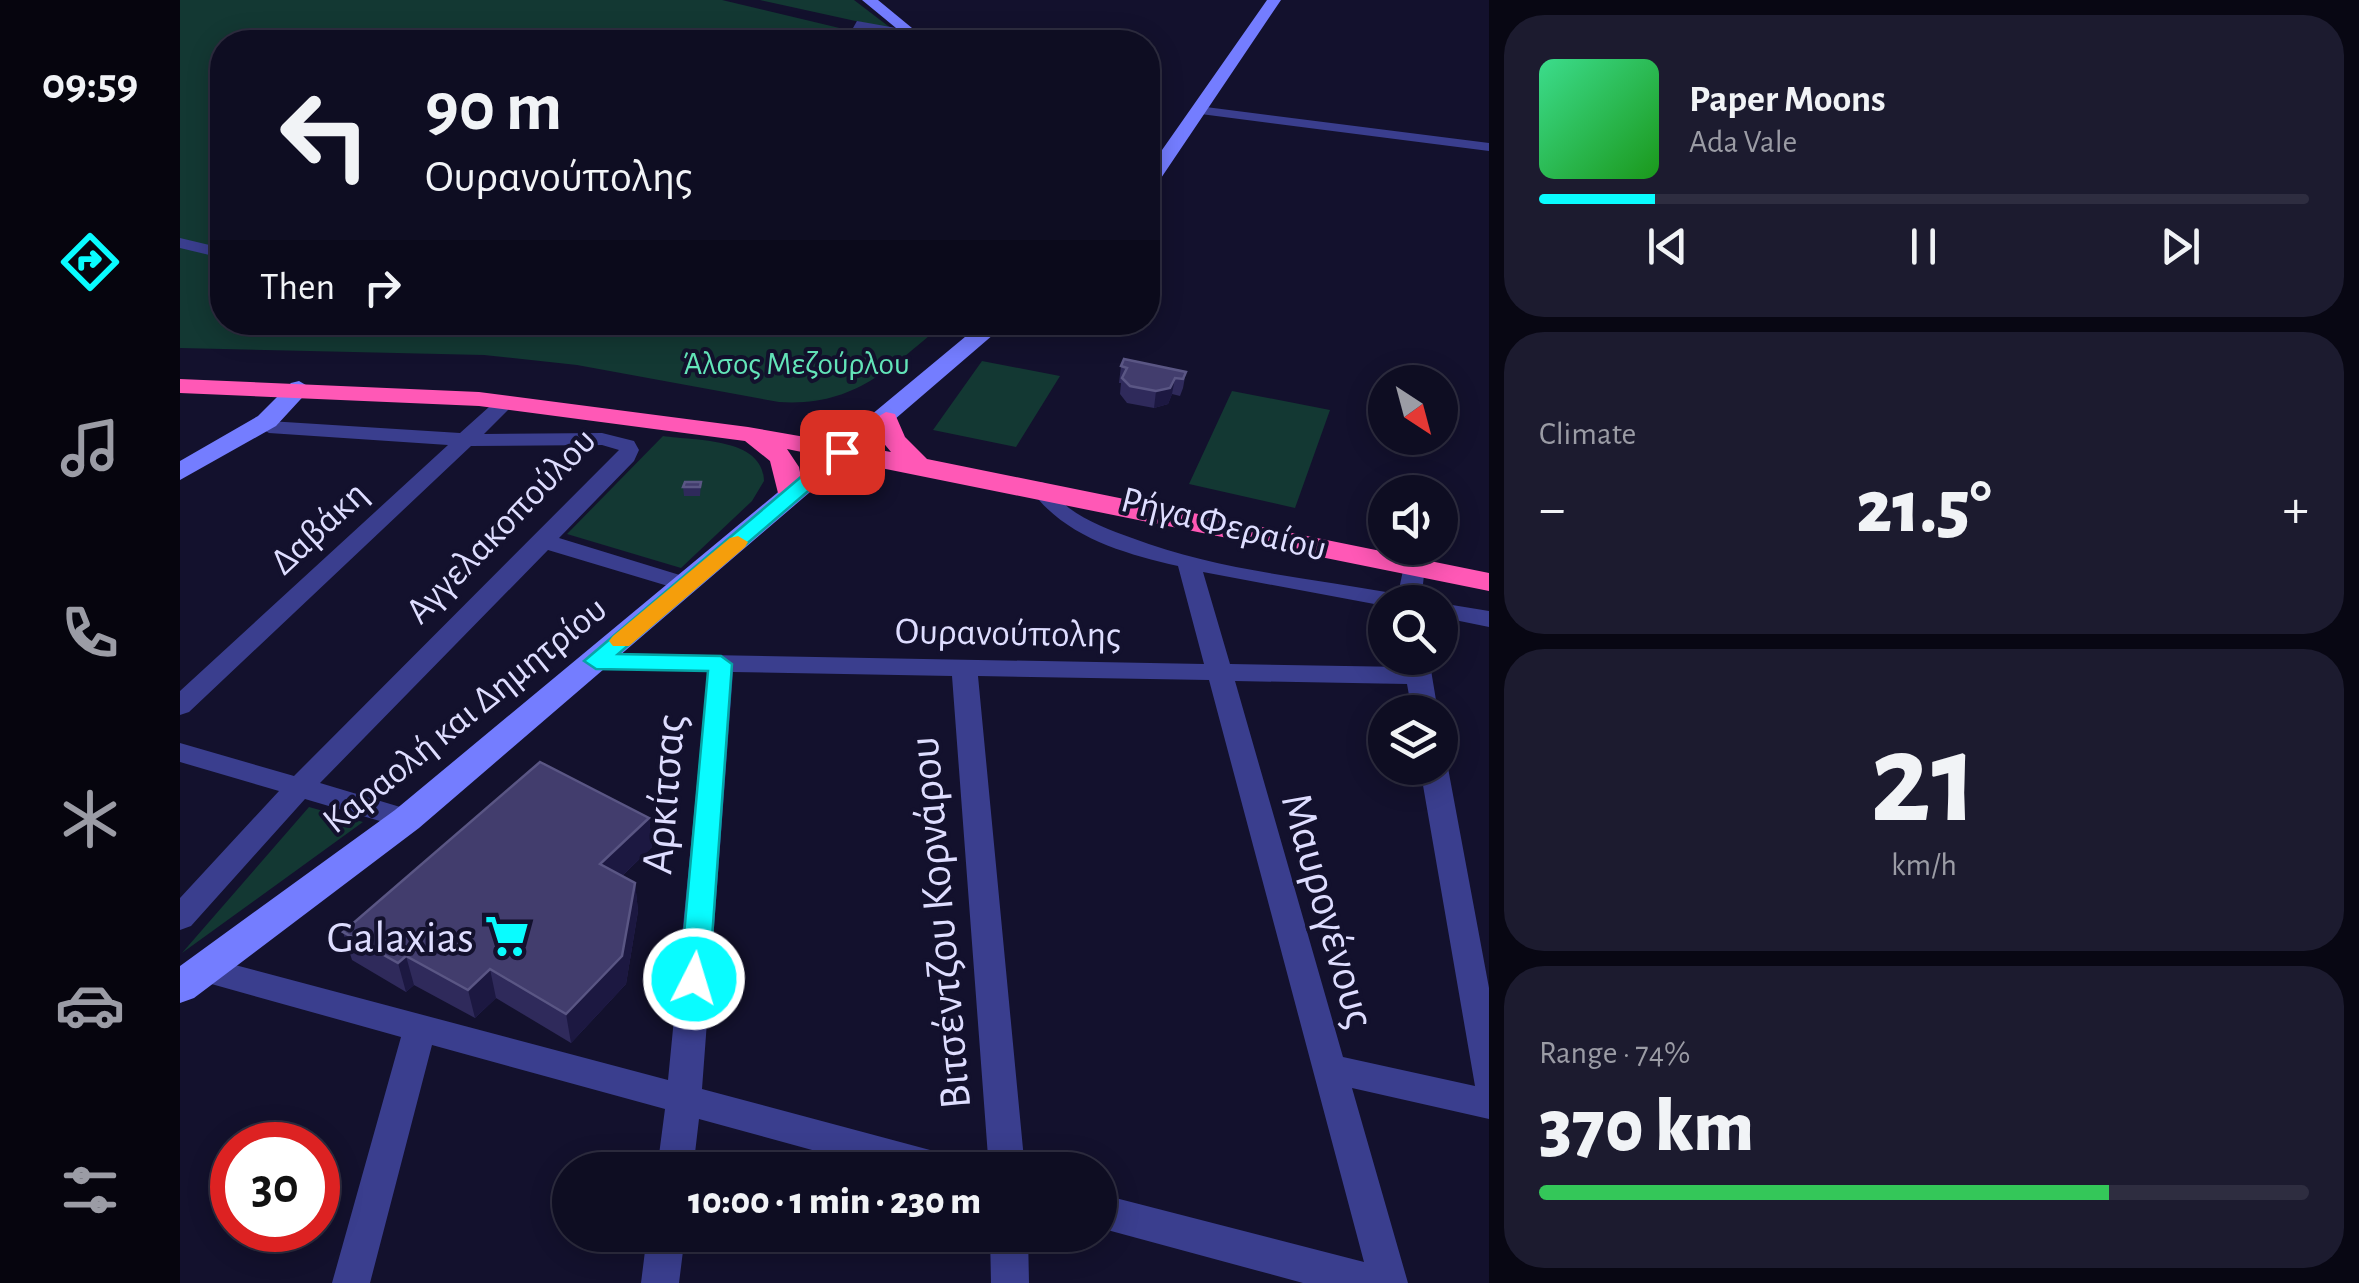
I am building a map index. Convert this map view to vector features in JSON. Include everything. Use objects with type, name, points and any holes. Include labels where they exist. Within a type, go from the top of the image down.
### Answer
[{"type":"highway","points":[[180,386],[300,388],[506,402],[748,434],[918,464],[1489,582]]},
{"type":"highway","points":[[886,419],[893,440],[918,464]]},
{"type":"highway","points":[[748,434],[768,444],[783,458],[790,474],[791,493]]},
{"type":"street","points":[[869,0],[907,30]]},
{"type":"street","points":[[1160,165],[1274,0]]},
{"type":"street","points":[[857,25],[879,30]]},
{"type":"street","points":[[1198,110],[1489,147]]},
{"type":"street","points":[[180,243],[210,250]]},
{"type":"street","name":"Καραολή και Δημητρίου","points":[[190,978],[407,819],[981,335]]},
{"type":"street","points":[[180,488],[268,424],[300,388]]},
{"type":"street","name":"Δαβάκη","points":[[180,706],[506,402]]},
{"type":"street","points":[[180,472],[268,424]]},
{"type":"street","name":"Αγγελακοπούλου","points":[[180,918],[300,786],[540,540],[627,457],[627,445],[602,440],[466,440],[268,424]]},
{"type":"street","name":"Ρήγα Φεραίου","points":[[1041,490],[1060,512],[1091,528],[1188,560],[1368,595]]},
{"type":"street","points":[[540,540],[688,585]]},
{"type":"street","name":"Μαυρογένους","points":[[1188,560],[1389,1283]]},
{"type":"street","points":[[1409,585],[1413,566]]},
{"type":"street","points":[[1458,613],[1489,619]]},
{"type":"street","name":"Ουρανούπολης","points":[[596,661],[1217,674],[1368,669]]},
{"type":"street","name":"Αρκίτσας","points":[[677,1152],[721,664]]},
{"type":"street","name":"Βιτσέντζου Κορνάρου","points":[[964,668],[1004,1152]]},
{"type":"street","points":[[180,752],[407,819]]},
{"type":"street","points":[[1437,785],[1489,1079]]},
{"type":"street","points":[[190,978],[420,1028],[880,1152]]},
{"type":"street","points":[[351,1283],[420,1028]]},
{"type":"street","points":[[1328,1068],[1489,1104]]},
{"type":"street","points":[[1117,1216],[1372,1283]]},
{"type":"street","points":[[660,1283],[664,1252]]},
{"type":"street","points":[[1009,1252],[1010,1283]]},
{"type":"green space","name":"Άλσος Μεζούρλου","points":[[180,0],[722,0],[848,30],[210,30],[210,335],[930,335],[870,381],[830,398],[806,402],[779,402],[577,365],[484,355],[180,348]]},
{"type":"green space","points":[[760,0],[854,0],[892,29]]},
{"type":"green space","points":[[982,361],[1060,376],[1016,447],[933,430]]},
{"type":"green space","points":[[1232,391],[1330,410],[1295,508],[1189,484]]},
{"type":"green space","points":[[663,436],[740,449],[761,467],[764,481],[752,501],[681,568],[567,534]]},
{"type":"green space","points":[[309,807],[363,822],[182,953]]},
{"type":"building","points":[[1124,359],[1186,372],[1183,379],[1175,378],[1170,388],[1156,391],[1130,386],[1122,378],[1127,368],[1121,366]]},
{"type":"building","points":[[685,482],[701,482],[700,487],[683,487]]},
{"type":"building","name":"Galaxias","points":[[540,762],[649,818],[600,864],[635,883],[622,956],[566,1014],[490,969],[468,990],[406,956],[398,963],[343,932]]},
{"type":"slow traffic","points":[[621,641],[738,542]]},
{"type":"place","name":"Galaxias","points":[[507,936]]},
{"type":"route","points":[[694,979],[721,664],[596,661],[842,452]]}]
